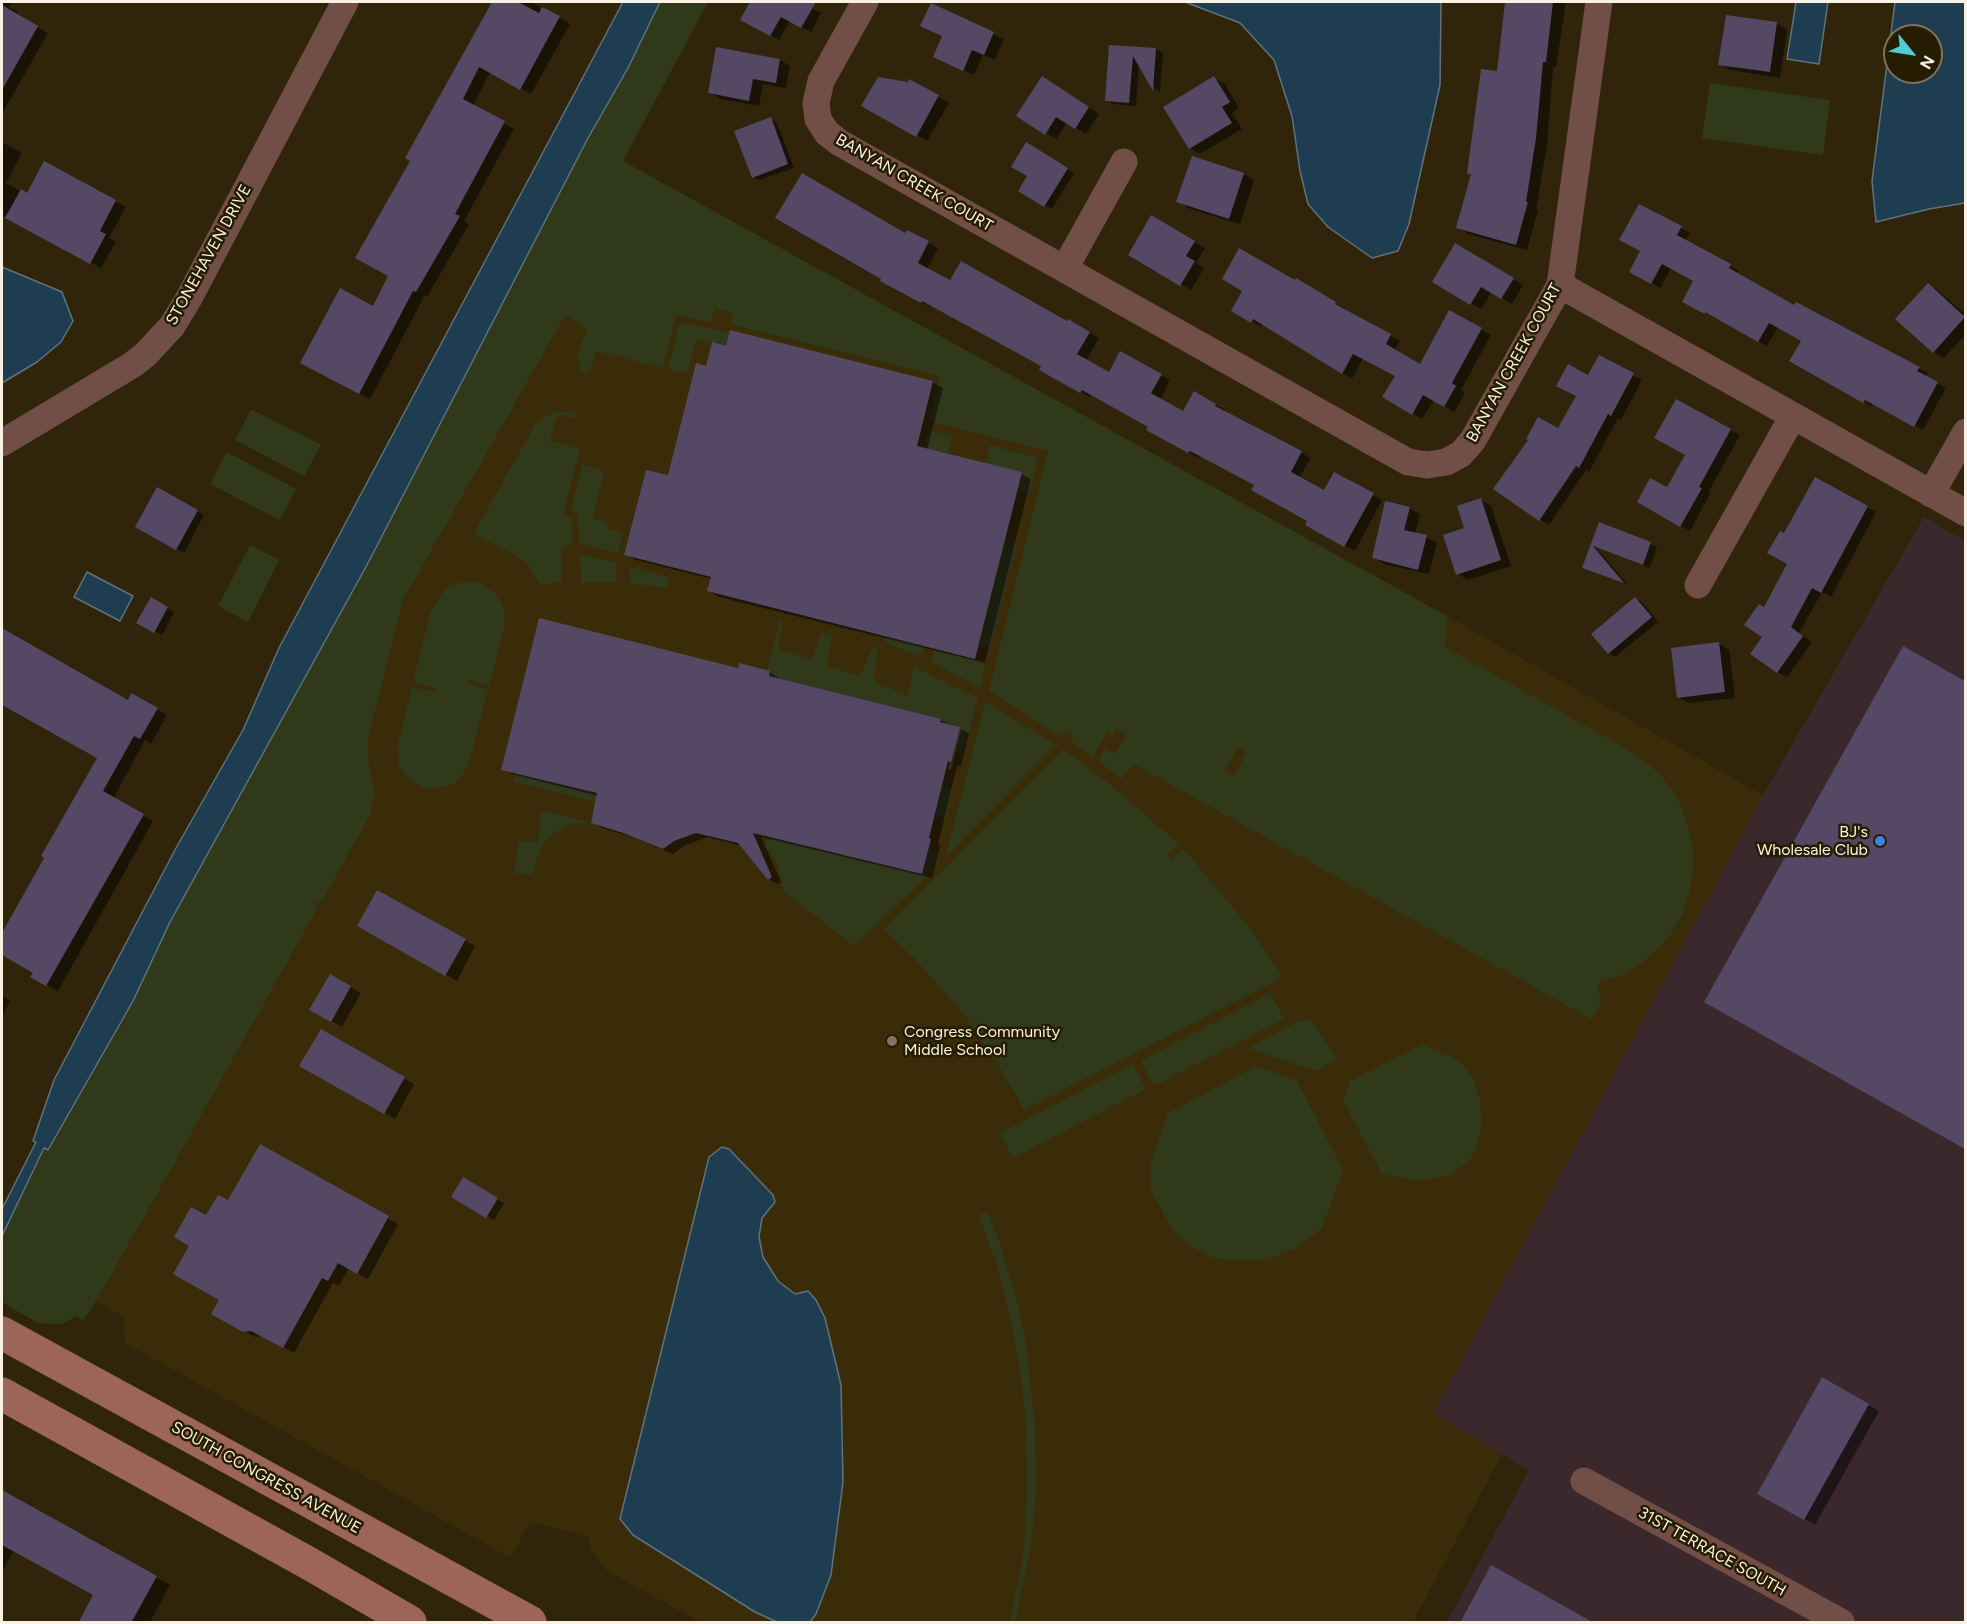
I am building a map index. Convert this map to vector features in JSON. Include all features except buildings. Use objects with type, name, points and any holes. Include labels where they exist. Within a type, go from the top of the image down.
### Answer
[{"type":"main road","name":"SOUTH CONGRESS AVENUE","points":[[2,1333],[530,1623]]},
{"type":"main road","points":[[2,1394],[300,1559],[410,1623]]},
{"type":"street","name":"STONEHAVEN DRIVE","points":[[2,443],[132,365],[145,355],[172,326],[189,298],[345,2]]},
{"type":"street","name":"BANYAN CREEK COURT","points":[[865,2],[821,81],[816,102],[819,119],[827,133],[840,143],[1408,462],[1427,465],[1446,462],[1461,454],[1473,440],[1560,285],[1599,2]]},
{"type":"street","points":[[1065,268],[1124,162]]},
{"type":"street","points":[[1560,285],[1965,513]]},
{"type":"street","points":[[1698,585],[1793,416]]},
{"type":"street","points":[[1931,494],[1965,432]]},
{"type":"street","name":"31ST TERRACE SOUTH","points":[[1584,1481],[1841,1623]]},
{"type":"shaded area","name":"Congress Community Middle School","points":[[623,161],[1447,616],[1763,795],[1433,1413],[1502,1454],[1413,1622],[700,1622],[607,1571],[592,1552],[588,1537],[530,1522],[511,1558],[125,1343],[123,1316],[31,1269]]},
{"type":"shaded area","points":[[1924,517],[1965,541],[1965,1622],[1447,1622],[1529,1470],[1433,1413],[1763,795]]},
{"type":"green space","points":[[660,2],[708,2],[623,161],[1447,616],[1445,647],[1629,750],[1662,777],[1675,794],[1684,814],[1693,847],[1690,891],[1683,913],[1671,934],[1656,951],[1620,976],[1598,983],[1598,992],[1602,1001],[1591,1019],[1134,764],[1121,779],[1099,761],[1105,748],[1115,754],[1126,734],[1116,729],[1112,735],[1107,732],[1093,758],[1070,741],[1075,736],[1069,731],[1062,737],[989,691],[1048,451],[929,421],[940,376],[730,324],[733,313],[715,308],[711,322],[676,315],[663,368],[596,351],[589,372],[584,374],[580,369],[578,355],[588,330],[569,317],[564,317],[403,600],[368,738],[368,760],[375,793],[370,815],[321,903],[317,902],[315,905],[318,907],[152,1203],[147,1205],[149,1208],[93,1306],[83,1320],[77,1316],[61,1324],[38,1323],[2,1302],[2,1236],[45,1148],[48,1149],[133,1001],[170,922],[367,565],[587,140],[628,68]],"holes":[[[1238,747],[1247,752],[1234,776],[1225,771]]]},
{"type":"green space","points":[[1710,83],[1830,100],[1823,155],[1702,138]]},
{"type":"green space","points":[[680,322],[726,332],[730,330],[726,346],[696,339],[687,374],[668,369]]},
{"type":"green space","points":[[251,409],[321,445],[304,476],[235,440]]},
{"type":"green space","points":[[559,411],[573,413],[576,416],[572,418],[560,415],[556,419],[550,441],[580,449],[564,513],[572,519],[573,542],[561,551],[562,582],[540,585],[528,564],[476,535],[476,529],[535,425],[544,417]]},
{"type":"green space","points":[[929,430],[952,436],[948,453],[924,448]]},
{"type":"green space","points":[[990,445],[1038,458],[1029,494],[1017,491],[986,463]]},
{"type":"green space","points":[[227,452],[296,489],[280,520],[210,484]]},
{"type":"green space","points":[[582,465],[604,471],[593,518],[608,522],[607,529],[623,533],[618,553],[579,543],[578,515],[571,510]]},
{"type":"green space","points":[[1005,539],[1017,542],[990,648],[979,645]]},
{"type":"green space","points":[[250,545],[279,560],[248,622],[218,606]]},
{"type":"green space","points":[[580,554],[616,563],[616,583],[581,583]]},
{"type":"green space","points":[[630,567],[668,577],[667,588],[630,583]]},
{"type":"green space","points":[[469,581],[479,583],[495,593],[503,606],[505,624],[489,686],[468,680],[467,683],[488,690],[469,764],[453,784],[427,789],[409,780],[399,765],[397,748],[412,687],[435,692],[436,688],[413,682],[430,614],[444,590],[451,585]]},
{"type":"green space","points":[[780,619],[783,620],[778,650],[811,659],[822,633],[832,636],[827,666],[860,676],[872,648],[878,650],[874,681],[907,696],[914,667],[978,698],[962,754],[954,752],[960,726],[940,722],[941,719],[769,676],[770,671],[767,670]]},
{"type":"green space","points":[[886,636],[925,646],[920,657],[885,642]]},
{"type":"green space","points":[[935,649],[986,662],[980,687],[931,662]]},
{"type":"green space","points":[[985,702],[1056,745],[946,856]]},
{"type":"green space","points":[[1063,749],[1106,781],[1179,844],[1168,854],[1171,859],[1184,849],[1250,928],[1283,977],[1024,1110],[1001,1069],[964,1014],[917,961],[884,929]]},
{"type":"green space","points":[[516,771],[673,812],[627,813],[589,800],[513,782]]},
{"type":"green space","points":[[942,786],[953,788],[946,818],[935,815]]},
{"type":"green space","points":[[541,810],[589,822],[565,826],[553,834],[543,844],[533,875],[514,873],[518,841],[538,842]]},
{"type":"green space","points":[[768,837],[922,874],[928,850],[937,852],[933,870],[854,946],[783,891],[775,859],[765,846]]},
{"type":"green space","points":[[1270,993],[1284,1019],[1154,1086],[1141,1061]]},
{"type":"green space","points":[[1311,1019],[1337,1059],[1315,1071],[1248,1048],[1297,1022]]},
{"type":"green space","points":[[1423,1044],[1460,1061],[1473,1079],[1480,1100],[1482,1124],[1470,1160],[1451,1175],[1420,1181],[1382,1174],[1343,1101],[1350,1081]]},
{"type":"green space","points":[[1133,1064],[1146,1089],[1013,1158],[1000,1133]]},
{"type":"green space","points":[[1257,1066],[1297,1081],[1343,1170],[1322,1228],[1295,1249],[1265,1260],[1239,1261],[1214,1258],[1192,1247],[1177,1234],[1164,1215],[1151,1190],[1150,1164],[1168,1113]]},
{"type":"green space","points":[[986,1212],[999,1240],[1019,1309],[1027,1351],[1035,1426],[1036,1494],[1031,1546],[1015,1622],[1010,1622],[1024,1551],[1027,1493],[1026,1423],[1012,1325],[997,1265],[980,1219],[980,1215]]},
{"type":"water","points":[[623,2],[660,2],[628,68],[587,140],[367,565],[170,922],[133,1001],[48,1150],[44,1148],[2,1236],[2,1209],[36,1142],[33,1141],[54,1080],[176,848],[243,730],[279,648]]},
{"type":"water","points":[[1185,2],[1441,2],[1440,85],[1409,224],[1398,251],[1372,258],[1328,227],[1308,204],[1300,171],[1292,116],[1274,60],[1240,23]]},
{"type":"water","points":[[1796,2],[1828,2],[1819,64],[1787,59]]},
{"type":"water","points":[[1895,2],[1965,2],[1965,203],[1876,222],[1872,181],[1884,84],[1943,84],[1943,24],[1892,24]]},
{"type":"water","points":[[2,267],[62,292],[73,321],[61,342],[37,362],[2,383]]},
{"type":"water","points":[[87,572],[133,596],[120,621],[74,597]]},
{"type":"water","points":[[722,1147],[729,1149],[773,1195],[775,1202],[762,1218],[759,1237],[763,1257],[778,1281],[795,1294],[808,1291],[816,1300],[825,1318],[841,1385],[843,1482],[831,1575],[816,1614],[810,1622],[777,1622],[755,1612],[633,1535],[620,1519],[709,1157]]},
{"type":"place","name":"BJ's Wholesale Club","points":[[1880,841]]},
{"type":"place","name":"Congress Community Middle School","points":[[892,1041]]}]
